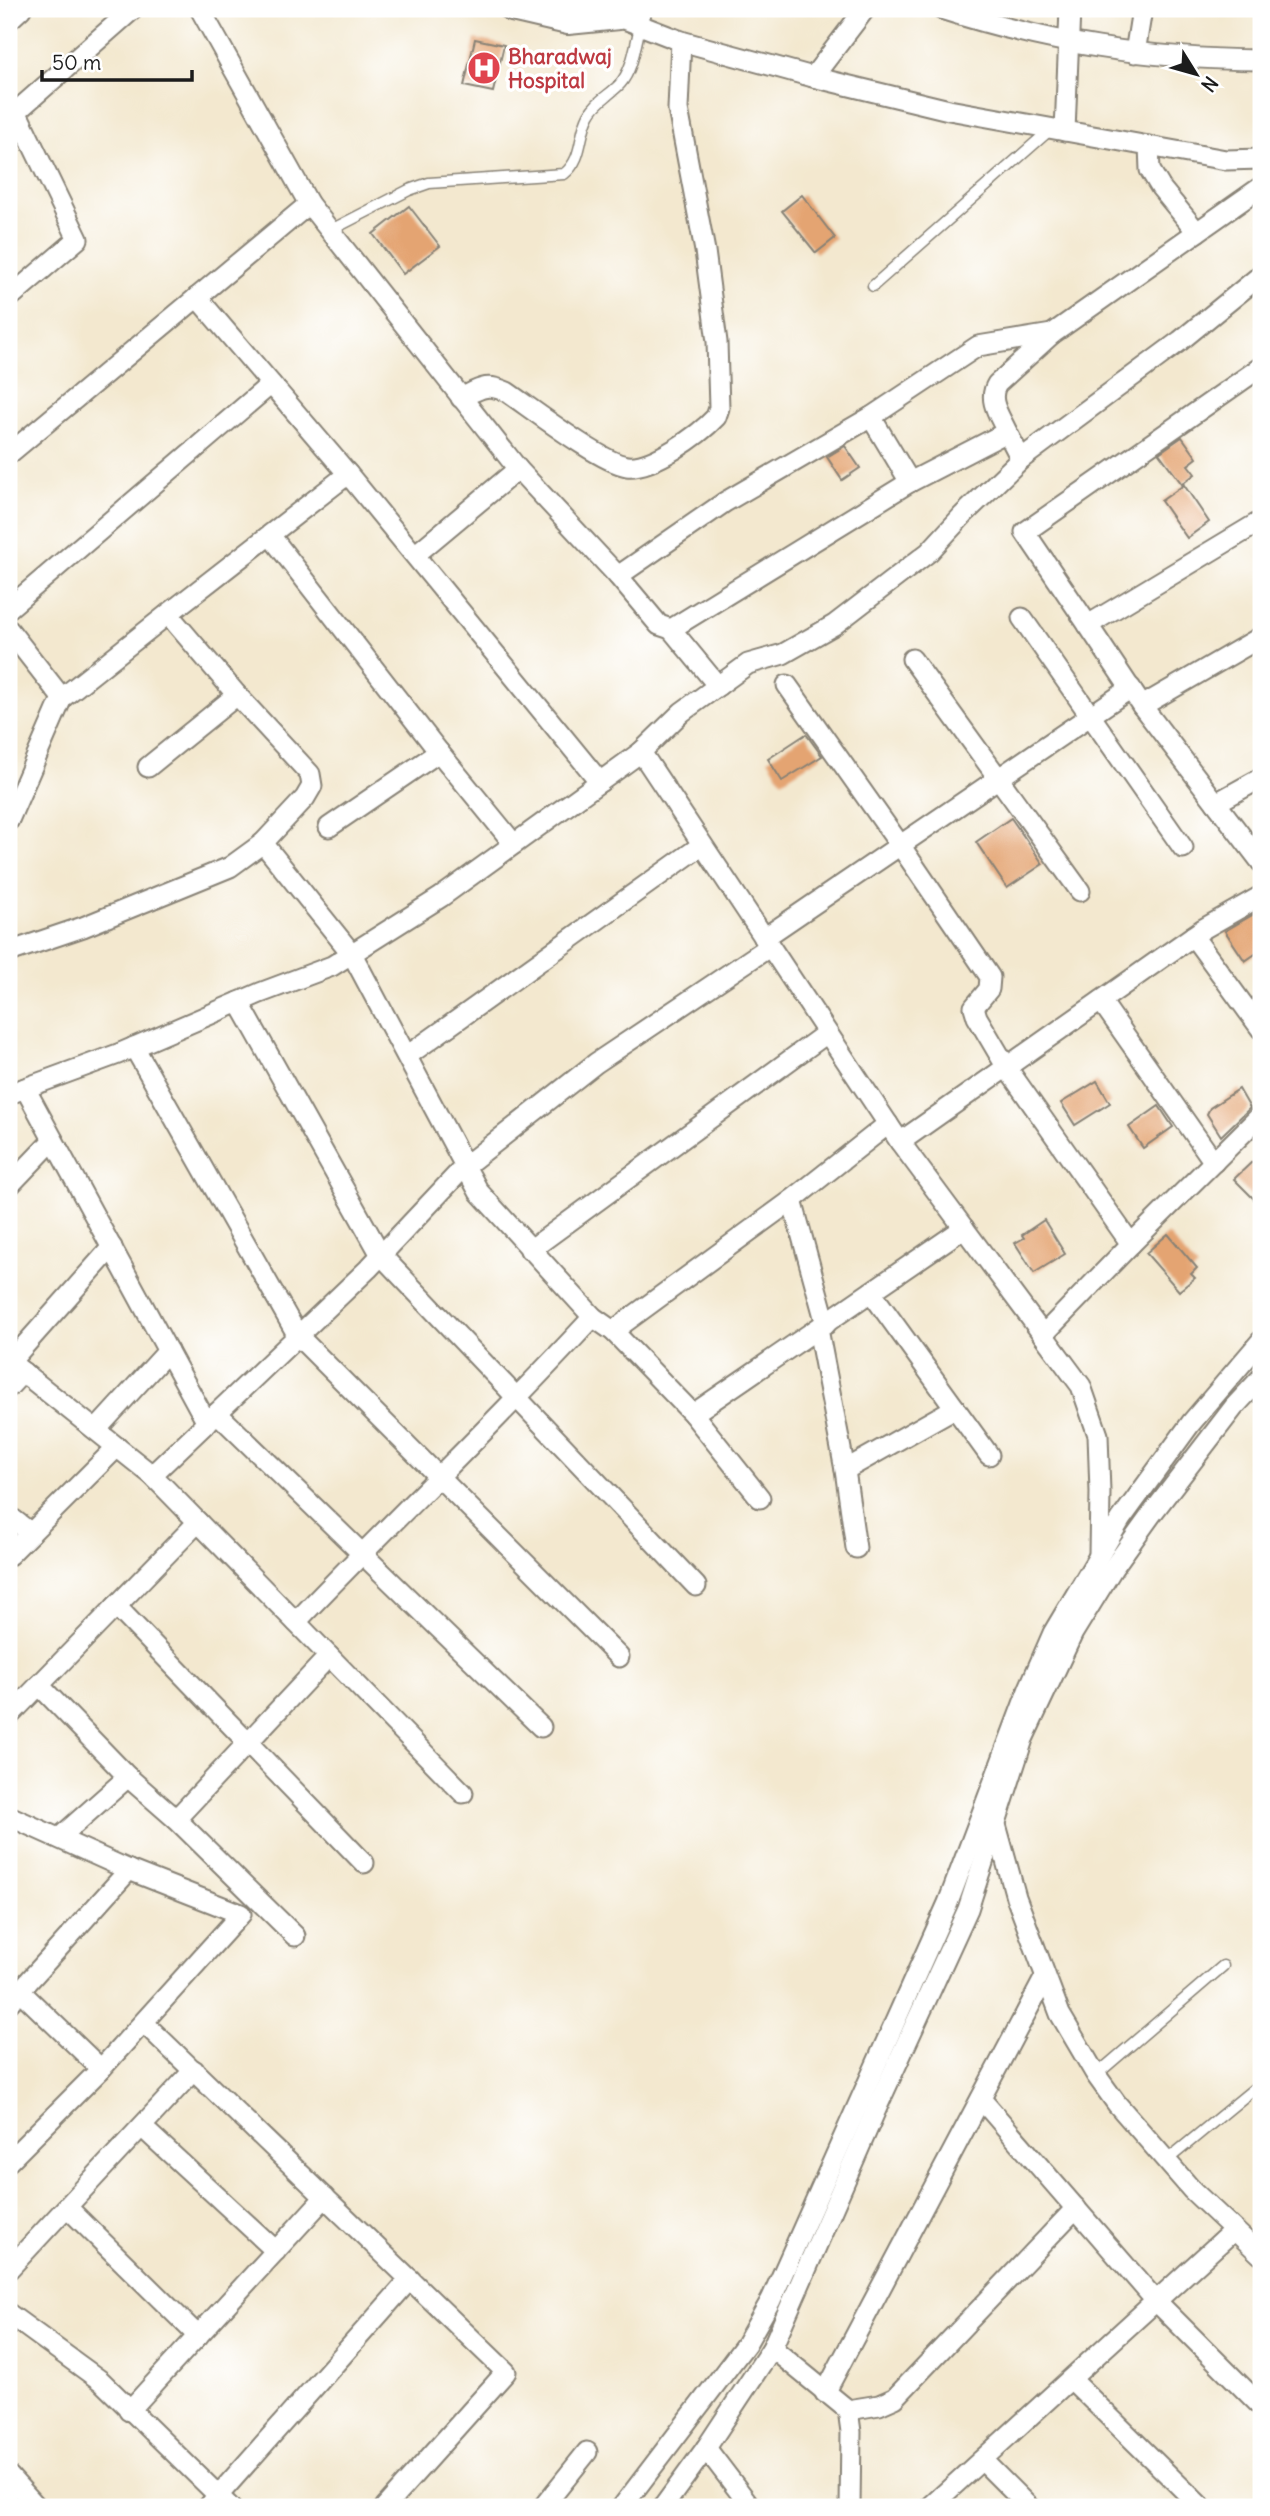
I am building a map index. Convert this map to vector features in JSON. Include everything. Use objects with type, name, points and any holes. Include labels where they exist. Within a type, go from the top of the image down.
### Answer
[{"type":"street","points":[[9,20],[21,9]]},
{"type":"street","points":[[9,298],[78,239],[13,114],[133,9]]},
{"type":"street","points":[[200,9],[309,204],[518,469],[618,576],[659,625],[671,629],[718,686]]},
{"type":"street","points":[[512,9],[568,22],[633,18],[681,41],[949,110],[1226,160],[1261,159]]},
{"type":"street","points":[[813,77],[865,9]]},
{"type":"street","points":[[941,9],[995,26],[1069,43],[1135,53],[1261,60]]},
{"type":"street","points":[[1058,130],[1069,43],[1070,9]]},
{"type":"street","points":[[1135,53],[1142,9]]},
{"type":"street","points":[[461,398],[482,387],[492,386],[507,392],[597,453],[625,466],[636,467],[664,456],[716,417],[719,408],[717,342],[705,251],[678,109],[681,41]]},
{"type":"street","points":[[1149,146],[1150,170],[1161,188],[1198,232]]},
{"type":"street","points":[[1021,459],[992,400],[992,392],[997,384],[1052,334],[1261,187]]},
{"type":"street","points":[[9,454],[309,204]]},
{"type":"street","points":[[541,1727],[362,1552],[212,1418],[168,1351],[53,1140],[17,1091],[134,1047],[332,966],[441,897],[641,752],[681,712],[748,664],[783,653],[834,625],[929,552],[1021,459],[1180,341],[1261,275]]},
{"type":"street","points":[[197,297],[348,474],[600,782]]},
{"type":"street","points":[[618,576],[725,502],[871,417],[978,346],[1052,334]]},
{"type":"street","points":[[1261,367],[1025,532],[1142,706],[1261,862]]},
{"type":"street","points":[[9,608],[271,384]]},
{"type":"street","points":[[871,417],[910,482]]},
{"type":"street","points":[[671,629],[910,482],[1007,432]]},
{"type":"street","points":[[415,555],[518,469]]},
{"type":"street","points":[[9,820],[62,698],[348,474]]},
{"type":"street","points":[[1088,625],[1261,522]]},
{"type":"street","points":[[270,534],[514,844]]},
{"type":"street","points":[[9,952],[83,927],[230,867],[263,844],[312,786],[310,774],[237,695],[168,614]]},
{"type":"street","points":[[1022,618],[1183,848]]},
{"type":"street","points":[[9,630],[62,698]]},
{"type":"street","points":[[1142,706],[1261,638]]},
{"type":"street","points":[[912,659],[1080,891]]},
{"type":"street","points":[[787,685],[990,976],[989,989],[974,1007],[976,1017],[1007,1068],[1131,1244]]},
{"type":"street","points":[[152,1475],[381,1255],[465,1166],[596,1063],[900,845],[1130,688]]},
{"type":"street","points":[[148,767],[237,695]]},
{"type":"street","points":[[329,827],[439,752]]},
{"type":"street","points":[[641,752],[900,1142],[1081,1386],[1098,1435],[1106,1561]]},
{"type":"street","points":[[1216,803],[1261,778]]},
{"type":"street","points":[[263,844],[352,954],[479,1192],[593,1317],[612,1331],[693,1414],[760,1497]]},
{"type":"street","points":[[407,1056],[702,845]]},
{"type":"street","points":[[900,1142],[1194,936],[1261,896]]},
{"type":"street","points":[[1194,936],[1260,1025]]},
{"type":"street","points":[[1101,1001],[1214,1162]]},
{"type":"street","points":[[239,1002],[381,1255],[696,1586]]},
{"type":"street","points":[[530,1250],[827,1033]]},
{"type":"street","points":[[134,1047],[298,1336],[619,1657]]},
{"type":"street","points":[[1043,1335],[1261,1115]]},
{"type":"street","points":[[612,1331],[792,1200],[888,1124]]},
{"type":"street","points":[[9,1186],[53,1140]]},
{"type":"street","points":[[792,1200],[822,1326],[856,1548]]},
{"type":"street","points":[[693,1414],[964,1228]]},
{"type":"street","points":[[9,1387],[14,1365],[112,1247]]},
{"type":"street","points":[[871,1292],[989,1455]]},
{"type":"street","points":[[296,1622],[362,1552],[518,1399],[593,1317]]},
{"type":"street","points":[[663,2507],[706,2448],[772,2348],[878,2105],[968,1909],[989,1818],[1029,1688],[1048,1644],[1106,1561],[1191,1423],[1261,1341]]},
{"type":"street","points":[[96,1430],[168,1351]]},
{"type":"street","points":[[14,1365],[152,1475],[463,1793]]},
{"type":"street","points":[[1106,1561],[1261,1378]]},
{"type":"street","points":[[845,1470],[955,1408]]},
{"type":"street","points":[[9,1555],[117,1447]]},
{"type":"street","points":[[9,1516],[31,1533]]},
{"type":"street","points":[[9,1716],[198,1522]]},
{"type":"street","points":[[116,1606],[364,1863]]},
{"type":"street","points":[[176,1819],[329,1656]]},
{"type":"street","points":[[39,1685],[128,1777],[176,1819],[295,1936]]},
{"type":"street","points":[[59,1838],[128,1777]]},
{"type":"street","points":[[989,1818],[1060,2014],[1096,2075],[1117,2104],[1192,2190],[1261,2255]]},
{"type":"street","points":[[622,2507],[757,2328],[948,1903],[989,1818]]},
{"type":"street","points":[[13,1824],[59,1838],[129,1870],[241,1914]]},
{"type":"street","points":[[101,2069],[15,1997],[129,1870]]},
{"type":"street","points":[[9,2161],[101,2069],[257,1898]]},
{"type":"street","points":[[825,2393],[1045,1977]]},
{"type":"street","points":[[144,2023],[506,2372],[385,2507]]},
{"type":"street","points":[[9,2269],[194,2070]]},
{"type":"street","points":[[981,2099],[1156,2301],[1261,2406]]},
{"type":"street","points":[[142,2127],[276,2251]]},
{"type":"street","points":[[129,2411],[325,2197]]},
{"type":"street","points":[[67,2207],[198,2336]]},
{"type":"street","points":[[772,2348],[848,2410],[879,2405],[895,2398],[1076,2208]]},
{"type":"street","points":[[930,2507],[1234,2230]]},
{"type":"street","points":[[9,2314],[101,2381],[219,2504],[410,2279]]},
{"type":"street","points":[[1072,2380],[1201,2507]]},
{"type":"street","points":[[848,2410],[851,2432],[850,2507]]},
{"type":"street","points":[[706,2448],[751,2507]]},
{"type":"street","points":[[543,2507],[587,2452]]},
{"type":"street","points":[[982,2460],[1029,2507]]},
{"type":"street","points":[[9,2476],[30,2505]]},
{"type":"lane","points":[[330,231],[409,190],[429,183],[564,174],[572,168],[579,155],[587,116],[626,75],[633,18]]},
{"type":"lane","points":[[873,286],[1058,130]]},
{"type":"lane","points":[[1096,2075],[1223,1966]]},
{"type":"lane","points":[[1166,2161],[1261,2083]]},
{"type":"building","points":[[475,39],[504,45],[493,92],[464,86]]},
{"type":"building","points":[[802,195],[835,238],[816,253],[782,211]]},
{"type":"building","points":[[409,206],[440,246],[403,274],[373,234]]},
{"type":"building","points":[[1182,437],[1197,458],[1188,465],[1195,474],[1182,484],[1159,453]]},
{"type":"building","points":[[845,446],[860,468],[842,480],[827,457]]},
{"type":"building","points":[[1184,485],[1209,522],[1187,538],[1161,501]]},
{"type":"building","points":[[806,734],[822,756],[782,781],[768,759]]},
{"type":"building","points":[[1011,818],[1043,864],[1007,888],[976,842]]},
{"type":"building","points":[[1261,910],[1261,950],[1245,961],[1225,931]]},
{"type":"building","points":[[1097,1081],[1110,1103],[1075,1125],[1061,1103]]},
{"type":"building","points":[[1239,1089],[1250,1108],[1221,1136],[1207,1114],[1210,1108]]},
{"type":"building","points":[[1159,1106],[1173,1127],[1143,1148],[1129,1127]]},
{"type":"building","points":[[1252,1162],[1261,1171],[1261,1206],[1234,1179]]},
{"type":"building","points":[[1044,1220],[1065,1254],[1034,1273],[1015,1243]]},
{"type":"building","points":[[1168,1234],[1197,1268],[1191,1274],[1195,1278],[1179,1291],[1146,1253]]},
{"type":"place","name":"Bharadwaj Hospital","points":[[484,68]]}]
